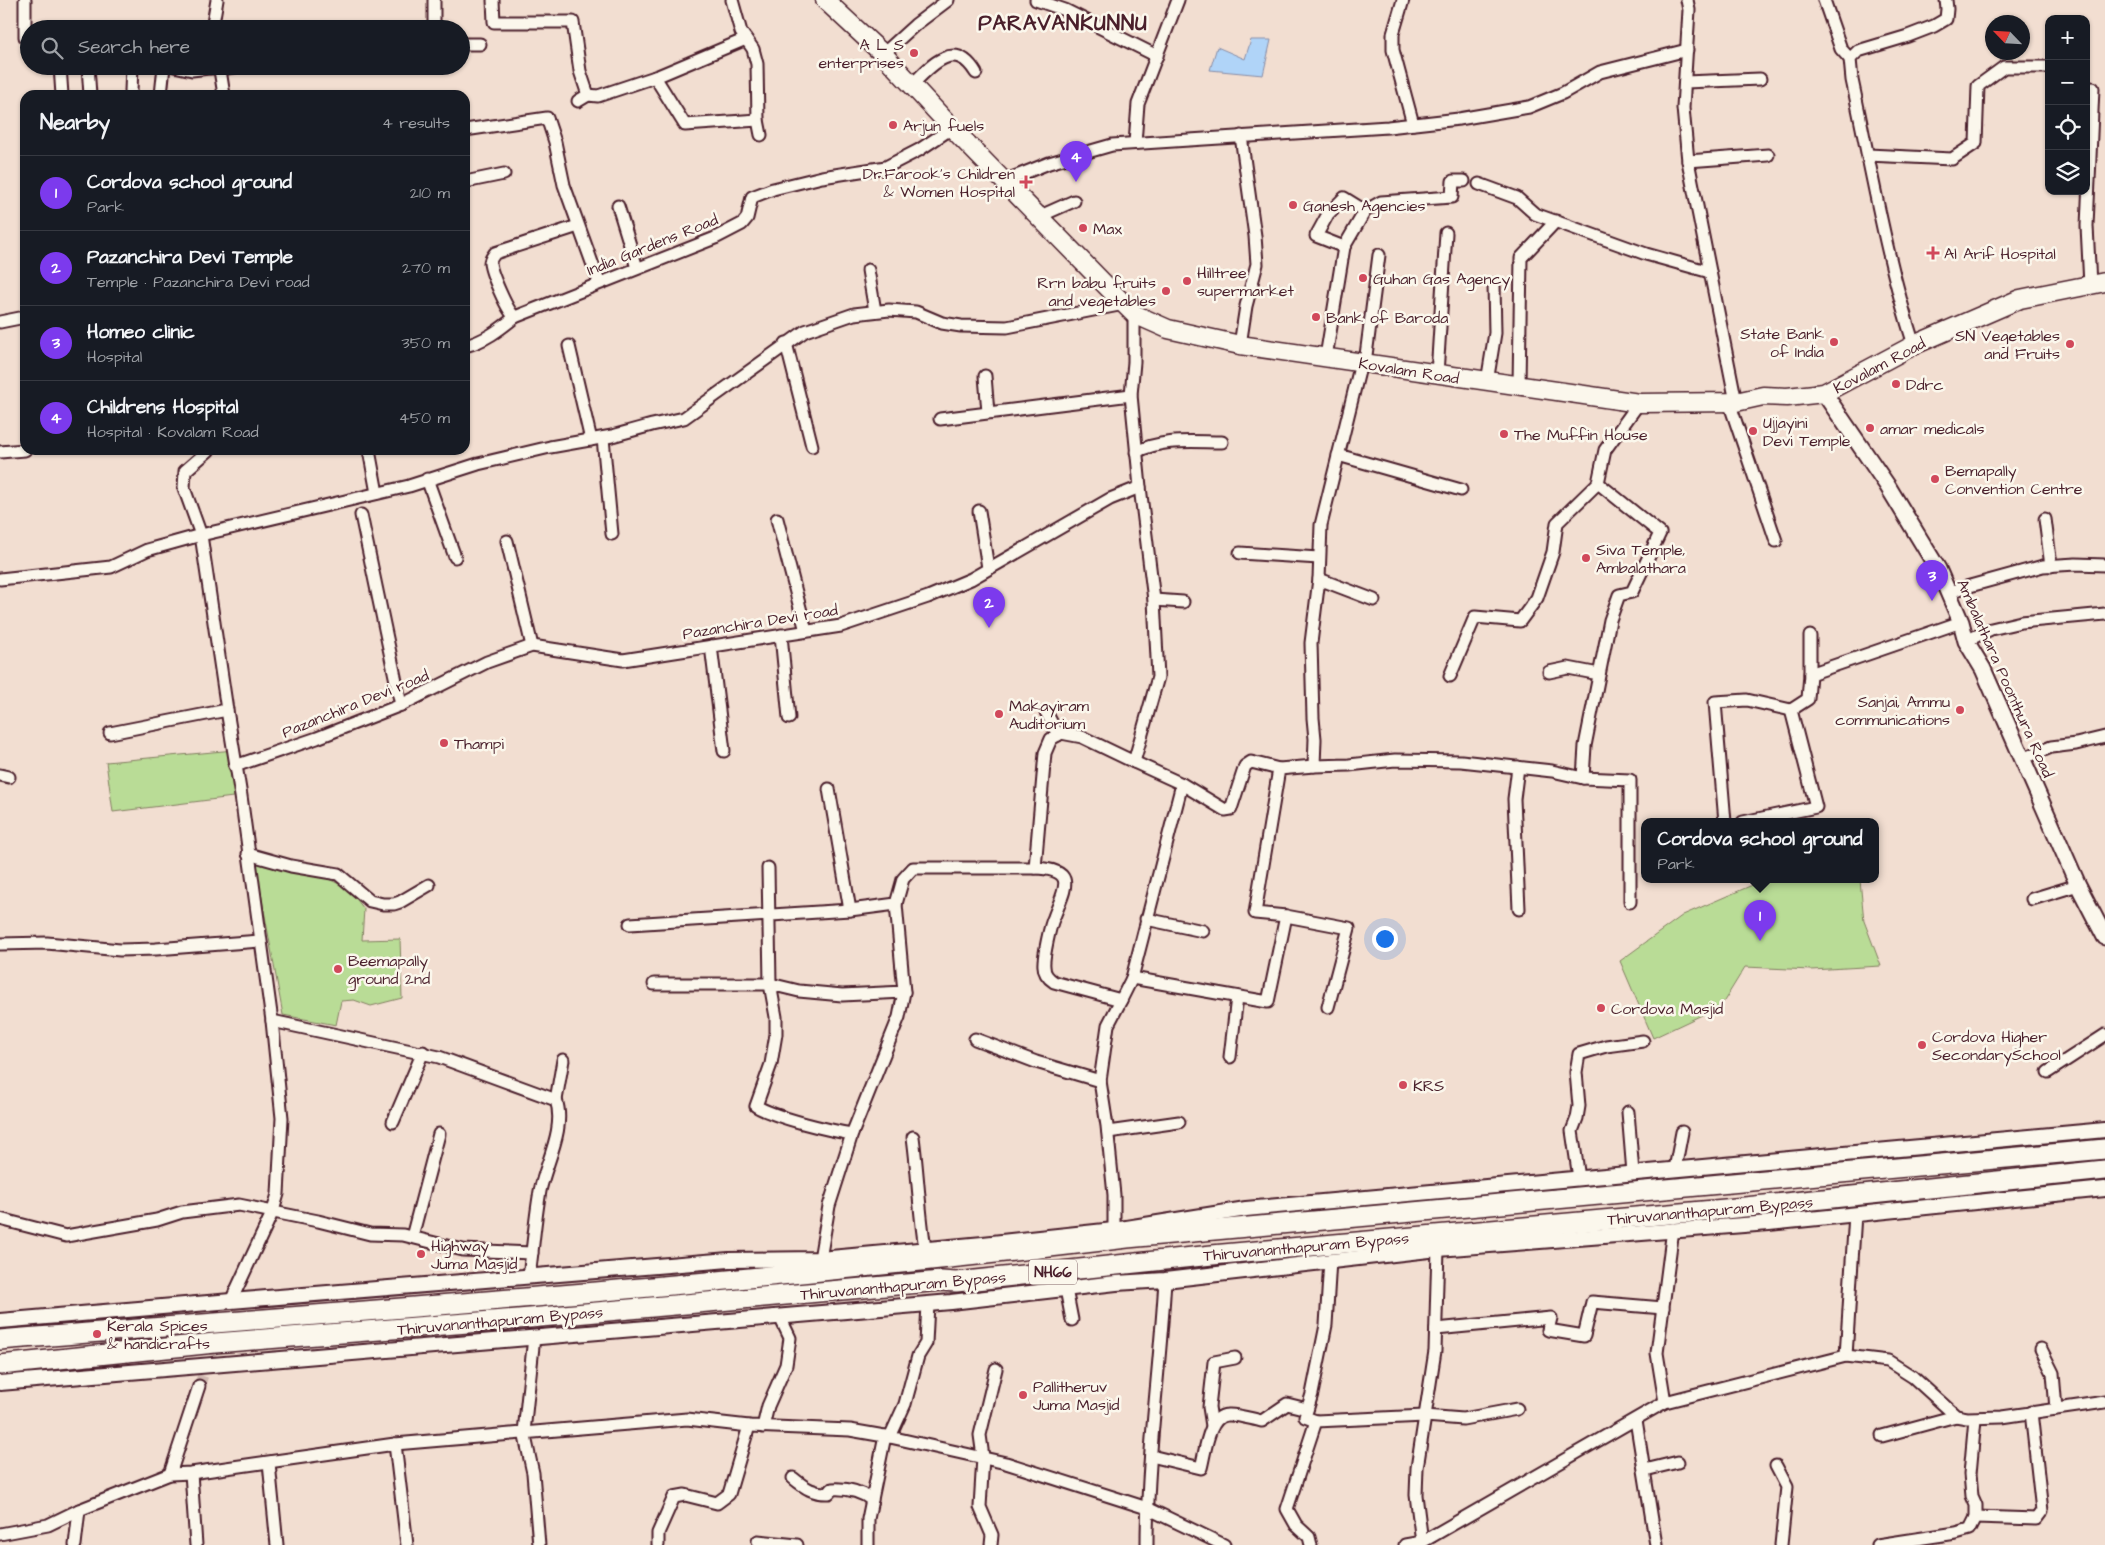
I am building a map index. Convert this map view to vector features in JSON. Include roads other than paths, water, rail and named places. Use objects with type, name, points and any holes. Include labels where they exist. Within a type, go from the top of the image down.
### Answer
[{"type":"highway","name":"Thiruvananthapuram Bypass","points":[[0,1340],[530,1298],[970,1257],[1127,1238],[2105,1149]]},
{"type":"highway","name":"Thiruvananthapuram Bypass","points":[[0,1365],[215,1343],[530,1318],[933,1281],[956,1282],[1212,1255],[1725,1209],[2105,1170]]},
{"type":"main road","name":"Kovalam Road","points":[[825,0],[883,54],[952,128],[1129,309],[1168,329],[1240,345],[1639,403],[1732,402],[1763,396],[1787,397],[1824,393],[1914,345],[2020,300],[2097,284]]},
{"type":"main road","name":"Ambalathara Poonthura Road","points":[[1824,393],[1892,493],[1938,569],[1961,622],[1966,641],[1983,669],[2078,885],[2099,917],[2105,937]]},
{"type":"street","points":[[25,0],[25,20]]},
{"type":"street","points":[[214,20],[217,0]]},
{"type":"street","points":[[434,0],[434,20]]},
{"type":"street","points":[[493,0],[494,22],[573,22],[583,98],[598,96],[655,77],[746,39]]},
{"type":"street","points":[[732,0],[741,32],[753,48],[758,64],[758,120],[761,135]]},
{"type":"street","points":[[883,54],[915,25],[948,0]]},
{"type":"street","points":[[1036,0],[1065,10],[1157,56]]},
{"type":"street","points":[[1135,143],[1138,104],[1178,0]]},
{"type":"street","points":[[1402,0],[1393,34],[1393,50],[1413,124]]},
{"type":"street","points":[[1687,0],[1689,10],[1683,108],[1688,161],[1710,272],[1732,402],[1776,541]]},
{"type":"street","points":[[1824,0],[1841,49],[1850,59],[1852,80],[1900,302],[1914,345]]},
{"type":"street","points":[[1850,59],[1858,51],[1908,36],[1946,19],[1946,0]]},
{"type":"street","points":[[470,44],[480,44]]},
{"type":"street","points":[[1004,181],[1058,161],[1112,145],[1413,124],[1459,119],[1529,107],[1563,93],[1600,72],[1687,50]]},
{"type":"street","points":[[912,85],[938,59],[948,57],[965,59],[976,73]]},
{"type":"street","points":[[1868,155],[1952,159],[1976,143],[1978,86],[2004,68],[2045,67]]},
{"type":"street","points":[[61,75],[62,90]]},
{"type":"street","points":[[89,75],[90,90]]},
{"type":"street","points":[[131,90],[132,75]]},
{"type":"street","points":[[162,90],[163,75]]},
{"type":"street","points":[[215,75],[222,90]]},
{"type":"street","points":[[655,77],[685,125],[758,120]]},
{"type":"street","points":[[1685,82],[1760,80]]},
{"type":"street","points":[[2093,88],[2087,226],[2097,284]]},
{"type":"street","points":[[470,129],[547,118],[555,142],[564,185],[599,282]]},
{"type":"street","name":"India Gardens Road","points":[[470,344],[496,332],[515,317],[599,282],[715,238],[742,224],[747,218],[752,197],[773,189],[822,177],[886,167],[919,150],[952,128]]},
{"type":"street","points":[[1240,345],[1246,306],[1257,264],[1241,136]]},
{"type":"street","points":[[1688,161],[1768,155]]},
{"type":"street","points":[[470,181],[504,174]]},
{"type":"street","points":[[1326,358],[1344,247],[1365,211],[1381,202],[1452,197],[1453,181],[1464,181]]},
{"type":"street","points":[[1479,184],[1517,198],[1535,214],[1556,222],[1646,254],[1710,272]]},
{"type":"street","points":[[1344,247],[1316,236],[1328,214],[1344,198],[1365,211]]},
{"type":"street","points":[[1038,217],[1074,201]]},
{"type":"street","points":[[618,206],[637,268]]},
{"type":"street","points":[[1519,385],[1521,258],[1556,222]]},
{"type":"street","points":[[515,317],[511,314],[501,293],[490,264],[491,258],[495,253],[578,226]]},
{"type":"street","points":[[1437,374],[1446,233]]},
{"type":"street","points":[[1314,766],[1311,643],[1319,578],[1321,525],[1363,363],[1379,255]]},
{"type":"street","points":[[868,270],[875,311]]},
{"type":"street","points":[[1487,382],[1495,333],[1494,284]]},
{"type":"street","points":[[0,579],[111,567],[148,550],[201,535],[377,493],[523,453],[603,438],[684,418],[805,331],[854,314],[889,310],[916,312],[942,322],[960,326],[1006,327],[1129,309],[1134,362],[1131,395],[1154,600],[1158,677],[1134,762]]},
{"type":"street","points":[[0,322],[20,318]]},
{"type":"street","points":[[786,343],[812,446]]},
{"type":"street","points":[[569,346],[591,440]]},
{"type":"street","points":[[985,376],[988,412]]},
{"type":"street","points":[[940,419],[1131,395]]},
{"type":"street","points":[[1450,676],[1475,617],[1520,622],[1537,598],[1552,552],[1558,523],[1598,483],[1605,450],[1639,403]]},
{"type":"street","points":[[603,438],[612,534]]},
{"type":"street","points":[[1136,452],[1151,445],[1166,443],[1222,442]]},
{"type":"street","points":[[0,452],[20,450]]},
{"type":"street","points":[[203,455],[185,471],[184,488],[201,535],[241,796],[272,1021],[282,1118],[278,1194],[273,1211],[231,1301]]},
{"type":"street","points":[[370,455],[377,493]]},
{"type":"street","points":[[1338,455],[1462,490]]},
{"type":"street","points":[[427,479],[455,556]]},
{"type":"street","points":[[1583,778],[1585,746],[1610,620],[1616,600],[1619,595],[1632,592],[1660,533],[1598,483]]},
{"type":"street","name":"Pazanchira Devi road","points":[[235,766],[317,738],[401,705],[433,691],[487,662],[532,646],[623,660],[841,626],[928,597],[971,579],[1110,499],[1140,487]]},
{"type":"street","points":[[979,511],[988,568]]},
{"type":"street","points":[[361,515],[401,705]]},
{"type":"street","points":[[777,519],[806,631]]},
{"type":"street","points":[[2045,519],[2051,566]]},
{"type":"street","points":[[507,541],[532,646]]},
{"type":"street","points":[[1240,554],[1320,558]]},
{"type":"street","points":[[1948,592],[2051,566],[2076,564],[2105,565]]},
{"type":"street","points":[[1319,578],[1374,600]]},
{"type":"street","points":[[1154,600],[1182,602]]},
{"type":"street","points":[[1966,641],[1991,630],[2021,622],[2105,614]]},
{"type":"street","points":[[1810,674],[1961,622]]},
{"type":"street","points":[[781,635],[789,718]]},
{"type":"street","points":[[1725,818],[1715,702],[1747,700],[1791,710],[1808,700],[1810,636]]},
{"type":"street","points":[[711,646],[724,751]]},
{"type":"street","points":[[1549,672],[1568,668],[1599,674]]},
{"type":"street","points":[[110,733],[227,710]]},
{"type":"street","points":[[1762,818],[1816,807],[1791,710]]},
{"type":"street","points":[[1046,712],[1058,736]]},
{"type":"street","points":[[1035,868],[1045,753],[1051,739],[1061,734],[1082,737],[1182,784],[1225,810],[1231,809],[1246,766],[1250,762],[1279,769],[1395,760],[1461,761],[1552,771],[1583,778],[1630,780],[1630,902]]},
{"type":"street","points":[[2022,759],[2052,747],[2076,744],[2105,737]]},
{"type":"street","points":[[1518,767],[1514,799],[1520,909]]},
{"type":"street","points":[[1279,769],[1255,913],[1286,916],[1348,928],[1328,1007]]},
{"type":"street","points":[[1114,1230],[1114,1195],[1108,1132],[1100,1081],[1108,1025],[1132,978],[1182,784]]},
{"type":"street","points":[[829,789],[850,910]]},
{"type":"street","points":[[248,854],[291,866],[338,874],[370,901],[383,904],[400,902],[430,885]]},
{"type":"street","points":[[768,868],[770,984],[776,1017],[776,1034],[771,1064],[756,1106],[834,1131],[852,1134]]},
{"type":"street","points":[[820,1259],[829,1206],[852,1134],[899,1017],[904,992],[896,904],[903,879],[913,868],[1051,869],[1062,876],[1066,885],[1053,919],[1044,967],[1046,976],[1054,982],[1121,1000]]},
{"type":"street","points":[[2032,899],[2078,885]]},
{"type":"street","points":[[630,924],[850,910],[896,904]]},
{"type":"street","points":[[1132,978],[1268,1002],[1286,916]]},
{"type":"street","points":[[1146,920],[1203,931]]},
{"type":"street","points":[[0,944],[47,943],[120,950],[260,941]]},
{"type":"street","points":[[654,984],[770,984],[799,990],[842,994],[904,992]]},
{"type":"street","points":[[1230,1057],[1237,997]]},
{"type":"street","points":[[272,1021],[423,1052],[468,1066],[556,1100]]},
{"type":"street","points":[[2048,1072],[2105,1035]]},
{"type":"street","points":[[975,1040],[1036,1062],[1100,1081]]},
{"type":"street","points":[[1579,1178],[1572,1131],[1577,1118],[1576,1072],[1579,1054],[1606,1046],[1643,1041]]},
{"type":"street","points":[[392,1122],[423,1052]]},
{"type":"street","points":[[529,1276],[540,1190],[557,1130],[560,1110],[556,1100],[563,1060]]},
{"type":"street","points":[[1628,1112],[1633,1173]]},
{"type":"street","points":[[1108,1132],[1179,1122]]},
{"type":"street","name":"Thiruvananthapuram Bypass","points":[[0,1322],[729,1260],[820,1259],[1114,1230],[1246,1209],[2105,1130]]},
{"type":"street","points":[[1675,1169],[1682,1132]]},
{"type":"street","points":[[412,1237],[439,1134]]},
{"type":"street","points":[[913,1137],[919,1189],[919,1212],[925,1248]]},
{"type":"street","name":"Thiruvananthapuram Bypass","points":[[0,1383],[928,1304],[1165,1280],[1438,1249],[1673,1229],[1769,1223],[2105,1189]]},
{"type":"street","points":[[0,1218],[66,1236],[157,1220],[182,1212],[239,1205],[370,1234],[412,1237],[463,1250],[532,1253]]},
{"type":"street","points":[[1846,1356],[1855,1214]]},
{"type":"street","points":[[1665,1402],[1657,1353],[1673,1229]]},
{"type":"street","points":[[1422,1542],[1416,1495],[1417,1468],[1435,1351],[1438,1249]]},
{"type":"street","points":[[1330,1260],[1326,1325],[1312,1394],[1305,1417],[1316,1421],[1425,1416],[1463,1419],[1517,1409]]},
{"type":"street","points":[[1147,1545],[1147,1508],[1162,1341],[1165,1280]]},
{"type":"street","points":[[1066,1289],[1072,1320]]},
{"type":"street","points":[[1436,1329],[1551,1318],[1548,1330],[1584,1336],[1592,1302],[1663,1308]]},
{"type":"street","points":[[868,1545],[868,1519],[888,1436],[905,1404],[918,1356],[926,1343],[928,1304]]},
{"type":"street","points":[[763,1426],[768,1406],[786,1365],[790,1338],[780,1317]]},
{"type":"street","points":[[534,1337],[524,1432],[533,1474],[538,1545]]},
{"type":"street","points":[[2041,1349],[2053,1373],[2056,1409]]},
{"type":"street","points":[[1405,1545],[1422,1542],[1665,1402],[1846,1356],[1888,1361],[1913,1377],[1956,1416]]},
{"type":"street","points":[[1212,1426],[1209,1407],[1214,1362],[1235,1358]]},
{"type":"street","points":[[992,1545],[992,1535],[980,1507],[983,1457],[980,1435],[996,1369]]},
{"type":"street","points":[[170,1474],[199,1386]]},
{"type":"street","points":[[1882,1436],[1956,1416],[1975,1419],[2105,1402]]},
{"type":"street","points":[[1151,1456],[1201,1468],[1212,1426],[1217,1418],[1226,1415],[1262,1421],[1286,1404],[1307,1409]]},
{"type":"street","points":[[1976,1517],[2036,1519],[2042,1511],[2031,1412]]},
{"type":"street","points":[[0,1534],[48,1525],[79,1510],[170,1474],[269,1463],[396,1444],[687,1419],[749,1426],[850,1430],[888,1436],[1006,1462],[1147,1508],[1224,1545]]},
{"type":"street","points":[[1877,1545],[1956,1533],[1970,1529],[1976,1517],[1976,1505],[1972,1496],[1970,1474],[1975,1419]]},
{"type":"street","points":[[1636,1420],[1656,1545]]},
{"type":"street","points":[[1312,1545],[1309,1537],[1296,1524],[1286,1509],[1316,1421]]},
{"type":"street","points":[[658,1545],[658,1533],[674,1497],[685,1495],[717,1503],[728,1494],[749,1426]]},
{"type":"street","points":[[396,1444],[407,1545]]},
{"type":"street","points":[[1645,1470],[1678,1462]]},
{"type":"street","points":[[269,1463],[276,1545]]},
{"type":"street","points":[[1776,1466],[1786,1487],[1781,1545]]},
{"type":"street","points":[[191,1473],[196,1545]]},
{"type":"street","points":[[793,1478],[807,1489],[822,1494],[829,1493],[832,1489],[840,1488],[862,1493],[872,1500]]},
{"type":"street","points":[[75,1545],[79,1510]]},
{"type":"street","points":[[758,1541],[797,1545]]},
{"type":"water","points":[[1251,40],[1271,40],[1263,75],[1210,70],[1217,47],[1245,59]]},
{"type":"tunnel","points":[[199,1386],[231,1301]]},
{"type":"place","name":"A L S enterprises","points":[[914,53]]},
{"type":"place","name":"Arjun fuels","points":[[893,125]]},
{"type":"place","name":"Dr.Farook's Children & Women Hospital","points":[[1026,182]]},
{"type":"place","name":"Childrens Hospital","points":[[1076,182]]},
{"type":"place","name":"Ganesh Agencies","points":[[1293,205]]},
{"type":"place","name":"Max","points":[[1083,228]]},
{"type":"place","name":"Al Arif Hospital","points":[[1933,253]]},
{"type":"place","name":"Guhan Gas Agency","points":[[1363,278]]},
{"type":"place","name":"Hilltree supermarket","points":[[1187,281]]},
{"type":"place","name":"Rrn babu fruits and vegetables","points":[[1166,291]]},
{"type":"place","name":"Bank of Baroda","points":[[1316,317]]},
{"type":"place","name":"State Bank of India","points":[[1834,342]]},
{"type":"place","name":"SN Vegetables and Fruits","points":[[2070,344]]},
{"type":"place","name":"Ddrc","points":[[1896,384]]},
{"type":"place","name":"amar medicals","points":[[1870,428]]},
{"type":"place","name":"Ujjayini Devi Temple","points":[[1753,431]]},
{"type":"place","name":"The Muffin House","points":[[1504,434]]},
{"type":"place","name":"Bemapally Convention Centre","points":[[1935,479]]},
{"type":"place","name":"Siva Temple, Ambalathara","points":[[1586,558]]},
{"type":"place","name":"Homeo clinic","points":[[1932,601]]},
{"type":"place","name":"Pazanchira Devi Temple","points":[[989,628]]},
{"type":"place","name":"Sanjai, Ammu communications","points":[[1960,710]]},
{"type":"place","name":"Makayiram Auditorium","points":[[999,714]]},
{"type":"place","name":"Thampi","points":[[444,743]]},
{"type":"place","name":"Cordova school ground","points":[[1760,941]]},
{"type":"place","name":"Beemapally ground 2nd","points":[[338,969]]},
{"type":"place","name":"Cordova Masjid","points":[[1601,1008]]},
{"type":"place","name":"Cordova Higher SecondarySchool","points":[[1922,1045]]},
{"type":"place","name":"KRS","points":[[1403,1085]]},
{"type":"place","name":"Highway Juma Masjid","points":[[421,1254]]},
{"type":"place","name":"Kerala Spices & handicrafts","points":[[97,1334]]},
{"type":"place","name":"Pallitheruv Juma Masjid","points":[[1023,1395]]},
{"type":"district","name":"PARAVANKUNNU","points":[[1063,23]]}]
